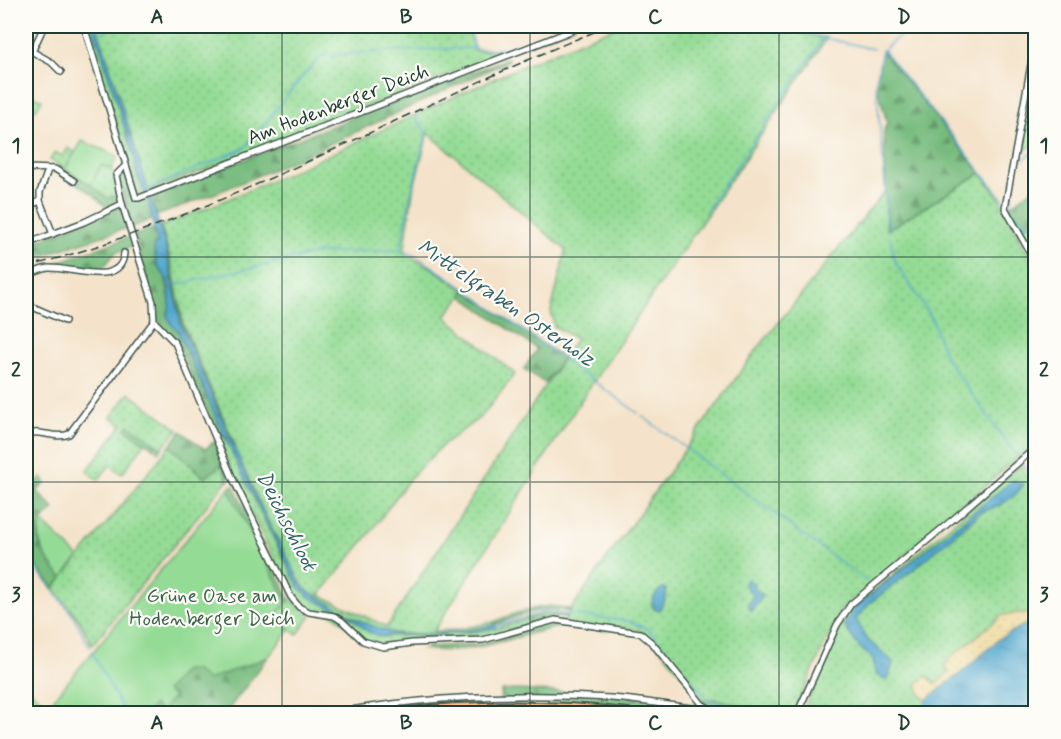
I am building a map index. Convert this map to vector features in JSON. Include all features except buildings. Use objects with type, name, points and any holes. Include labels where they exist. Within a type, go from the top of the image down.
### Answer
[{"type":"highway","points":[[402,714],[458,709],[525,707],[628,714]]},
{"type":"street","points":[[32,51],[44,26]]},
{"type":"street","name":"Am Hodenberger Deich","points":[[84,26],[136,198],[581,27]]},
{"type":"street","points":[[1034,26],[1034,48],[1006,209],[1035,263]]},
{"type":"street","points":[[26,48],[51,62],[61,72]]},
{"type":"street","name":"Am Hodenberger Deich","points":[[125,166],[116,175],[122,204],[153,302],[154,321]]},
{"type":"street","points":[[26,168],[56,170],[74,181]]},
{"type":"street","points":[[48,170],[39,201],[53,234]]},
{"type":"street","points":[[26,207],[39,201]]},
{"type":"street","points":[[26,244],[84,222],[122,204]]},
{"type":"street","points":[[26,276],[49,268],[100,274],[109,272],[120,265],[124,259],[124,253]]},
{"type":"street","points":[[26,304],[65,321]]},
{"type":"street","points":[[26,435],[34,432],[64,436],[69,434],[154,321],[175,343],[233,479],[291,597],[299,607],[342,621],[372,645],[392,646],[483,640],[555,620],[640,633],[652,643],[702,704],[710,710],[726,714]]},
{"type":"street","points":[[797,714],[837,625],[851,604],[957,516],[1035,447]]},
{"type":"street","points":[[328,714],[365,706],[434,699],[532,696],[613,698],[696,711],[702,704]]},
{"type":"green space","points":[[87,26],[93,26],[134,158],[137,177],[145,193],[138,195]]},
{"type":"green space","points":[[97,26],[153,26],[155,29],[167,26],[468,26],[475,51],[506,51],[575,26],[148,192]]},
{"type":"green space","points":[[618,26],[768,26],[827,38],[587,391],[434,631],[454,630],[494,622],[494,625],[455,632],[425,634],[387,631],[360,620],[316,596],[306,590],[300,582],[271,527],[232,443],[234,444],[183,324],[173,270],[161,226],[276,178]],"holes":[[[428,133],[566,250],[551,311],[554,326],[576,339],[387,627],[318,594],[370,533],[410,478],[444,444],[482,416],[515,374],[445,316],[462,296],[464,290],[430,267],[404,254],[413,191]]]},
{"type":"green space","points":[[882,51],[981,173],[887,230],[884,131],[887,122],[876,83]]},
{"type":"green space","points":[[508,58],[508,61],[334,142],[246,181],[156,216],[150,196]]},
{"type":"green space","points":[[1035,65],[1035,144],[1021,152]]},
{"type":"green space","points":[[26,91],[42,100],[36,110],[26,104]]},
{"type":"green space","points":[[82,141],[118,156],[112,169],[101,165],[91,185],[65,169]]},
{"type":"green space","points":[[68,148],[75,152],[65,169],[50,160],[55,152],[63,156]]},
{"type":"green space","points":[[101,165],[112,169],[118,196],[107,199],[91,185]]},
{"type":"green space","points":[[59,166],[91,185],[107,198],[118,196],[116,202],[108,209],[94,195],[57,170]]},
{"type":"green space","points":[[123,172],[128,176],[135,201],[147,197],[153,219],[132,227],[118,180],[119,175]]},
{"type":"green space","points":[[981,173],[1001,200],[1035,269],[1035,443],[840,611],[795,710],[792,713],[769,713],[715,699],[704,701],[658,646],[641,631],[610,625],[607,631],[563,626],[571,609],[754,353],[885,191],[887,230]]},
{"type":"green space","points":[[1035,188],[1035,228],[1028,222],[1019,231],[1007,208]]},
{"type":"green space","points":[[122,208],[127,228],[26,261],[26,245]]},
{"type":"green space","points":[[1028,222],[1035,228],[1035,259],[1019,231]]},
{"type":"green space","points":[[161,226],[173,270],[183,324],[235,445],[232,443],[181,324]]},
{"type":"green space","points":[[155,228],[158,244],[154,251],[158,267],[165,275],[171,308],[167,315],[178,331],[226,439],[215,431],[177,343],[156,318],[135,235]]},
{"type":"green space","points":[[130,237],[133,246],[115,253],[102,269],[75,267],[58,262]]},
{"type":"green space","points":[[464,290],[563,358],[545,383],[524,369],[537,349],[462,296]]},
{"type":"green space","points":[[129,393],[178,429],[162,448],[129,425],[126,429],[145,443],[122,474],[110,465],[98,480],[87,471],[122,425],[111,417]]},
{"type":"green space","points":[[129,425],[162,448],[159,452],[126,429]]},
{"type":"green space","points":[[181,431],[205,449],[215,441],[230,478],[229,481],[226,482],[227,477],[221,465],[205,478],[170,446]]},
{"type":"green space","points":[[215,431],[226,439],[298,586],[312,598],[347,615],[380,637],[466,633],[495,629],[529,618],[529,623],[490,636],[387,645],[368,642],[332,614],[309,610],[298,603],[293,596],[236,482]]},
{"type":"green space","points":[[170,446],[205,478],[221,465],[227,477],[226,482],[92,645],[79,620],[54,588]]},
{"type":"green space","points":[[1021,465],[1035,490],[1035,713],[802,714],[845,615]]},
{"type":"green space","points":[[42,477],[46,483],[37,491],[54,509],[41,523],[39,538],[44,553],[62,578],[54,588],[26,555],[26,495],[34,483]]},
{"type":"green space","points":[[233,485],[290,599],[287,602],[228,489]]},
{"type":"green space","name":"Grüne Oase am Hodenberger Deich","points":[[228,489],[287,602],[275,615],[290,630],[268,657],[207,680],[195,670],[184,670],[166,691],[173,697],[161,711],[154,705],[146,713],[84,713],[70,704],[62,713],[42,713]]},
{"type":"green space","points":[[42,522],[79,557],[62,578],[43,552],[39,538]]},
{"type":"green space","points":[[290,599],[311,616],[297,635],[275,615]]},
{"type":"green space","points":[[552,606],[571,609],[570,612],[550,610],[531,612],[494,625],[494,622],[515,614]]},
{"type":"green space","points":[[545,614],[568,616],[566,619],[549,617],[529,623],[529,618]]},
{"type":"green space","points":[[546,623],[565,623],[563,626],[476,647],[459,650],[423,649],[497,640]]},
{"type":"green space","points":[[268,657],[226,713],[146,714],[154,705],[161,711],[173,697],[166,691],[184,670],[195,670],[207,680]]},
{"type":"green space","points":[[27,687],[44,702],[35,713],[26,713]]},
{"type":"green space","points":[[501,691],[604,694],[690,704],[715,699],[769,713],[669,713],[604,705],[500,702]]},
{"type":"sand","points":[[1035,614],[1035,622],[1030,622],[999,639],[927,700],[920,694],[917,683],[927,676],[936,684],[949,672],[945,665],[951,657],[1003,615]]},
{"type":"water","points":[[93,26],[97,26],[165,244],[181,325],[256,497],[300,582],[306,590],[316,596],[360,620],[387,631],[425,634],[455,632],[494,625],[495,628],[442,635],[380,637],[367,631],[353,619],[309,597],[298,586],[238,466],[178,331],[171,324],[167,315],[170,306],[169,290],[167,280],[156,260],[154,244],[158,243],[149,205]]},
{"type":"water","points":[[1013,480],[1024,485],[1014,496],[980,513],[870,603],[856,619],[866,638],[893,662],[888,680],[876,675],[873,659],[859,647],[844,626],[854,608]]},
{"type":"water","points":[[748,580],[763,595],[751,611],[748,606],[753,595],[744,584]]},
{"type":"water","points":[[664,588],[666,589],[665,600],[659,610],[655,610],[652,606],[654,598]]},
{"type":"water","points":[[1024,625],[1035,626],[1035,713],[920,713],[927,700],[999,639]]},
{"type":"waterway","points":[[102,32],[122,26]]},
{"type":"waterway","points":[[469,26],[474,47]]},
{"type":"waterway","points":[[148,189],[245,148],[321,56],[388,51],[498,49],[523,44],[571,26]]},
{"type":"waterway","points":[[772,26],[873,49]]},
{"type":"waterway","points":[[883,50],[911,26]]},
{"type":"waterway","points":[[706,211],[824,37]]},
{"type":"waterway","points":[[883,50],[1004,200]]},
{"type":"waterway","points":[[882,51],[876,83],[889,230]]},
{"type":"waterway","points":[[401,248],[410,198],[427,133],[415,118]]},
{"type":"waterway","points":[[1016,163],[1036,151]]},
{"type":"waterway","points":[[1010,208],[1015,172]]},
{"type":"waterway","points":[[1014,213],[1036,229]]},
{"type":"waterway","points":[[1023,220],[1024,234],[1036,256]]},
{"type":"waterway","points":[[890,237],[895,262],[931,317],[946,358],[1016,455]]},
{"type":"waterway","name":"Mittelgraben Osterholz","points":[[175,285],[318,253],[401,250],[416,256],[454,281],[638,413]]},
{"type":"waterway","name":"Mittelgraben Osterholz","points":[[642,416],[866,581]]},
{"type":"waterway","points":[[1023,464],[1036,480]]},
{"type":"waterway","points":[[26,551],[38,571],[74,617],[90,647]]},
{"type":"waterway","name":"Deichschloot","points":[[493,627],[544,612],[628,621],[648,629],[710,701],[743,710]]},
{"type":"waterway","points":[[92,652],[125,714]]},
{"type":"railway","points":[[26,267],[102,245],[249,188],[536,56],[609,26]]}]
